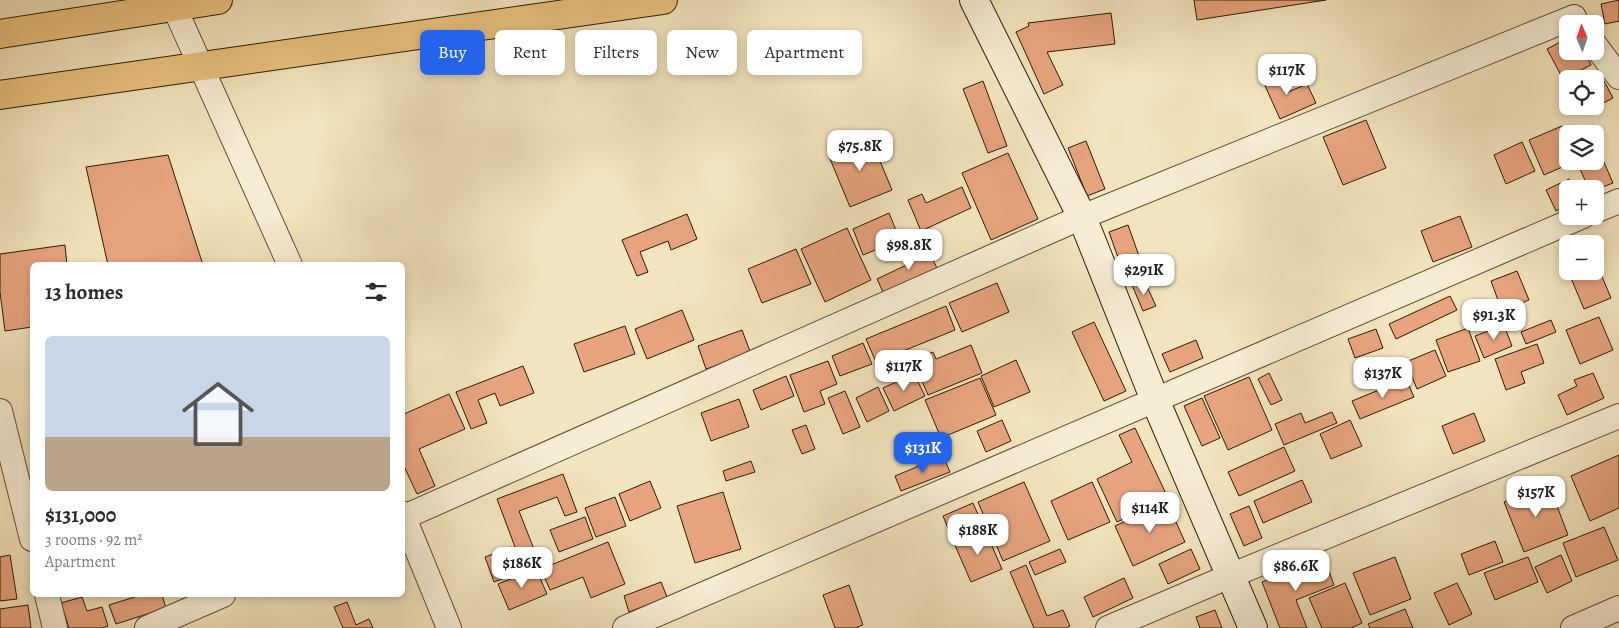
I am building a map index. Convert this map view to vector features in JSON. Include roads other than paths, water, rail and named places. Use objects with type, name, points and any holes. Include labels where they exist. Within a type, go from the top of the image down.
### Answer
[{"type":"main road","points":[[0,34],[172,3],[218,0]]},
{"type":"main road","points":[[0,95],[663,0]]},
{"type":"main road","points":[[974,0],[1082,217],[1155,400],[1252,628]]},
{"type":"street","points":[[172,3],[289,262]]},
{"type":"street","points":[[405,515],[1082,217],[1573,14]]},
{"type":"street","points":[[1604,57],[1619,77]]},
{"type":"street","points":[[1604,207],[1619,201]]},
{"type":"street","points":[[625,628],[1562,225]]},
{"type":"street","points":[[0,411],[30,531]]},
{"type":"street","points":[[1108,628],[1619,416]]},
{"type":"street","points":[[405,521],[449,628]]},
{"type":"street","points":[[47,597],[55,628]]},
{"type":"street","points":[[147,628],[218,597]]},
{"type":"street","points":[[1573,628],[1619,608]]}]
